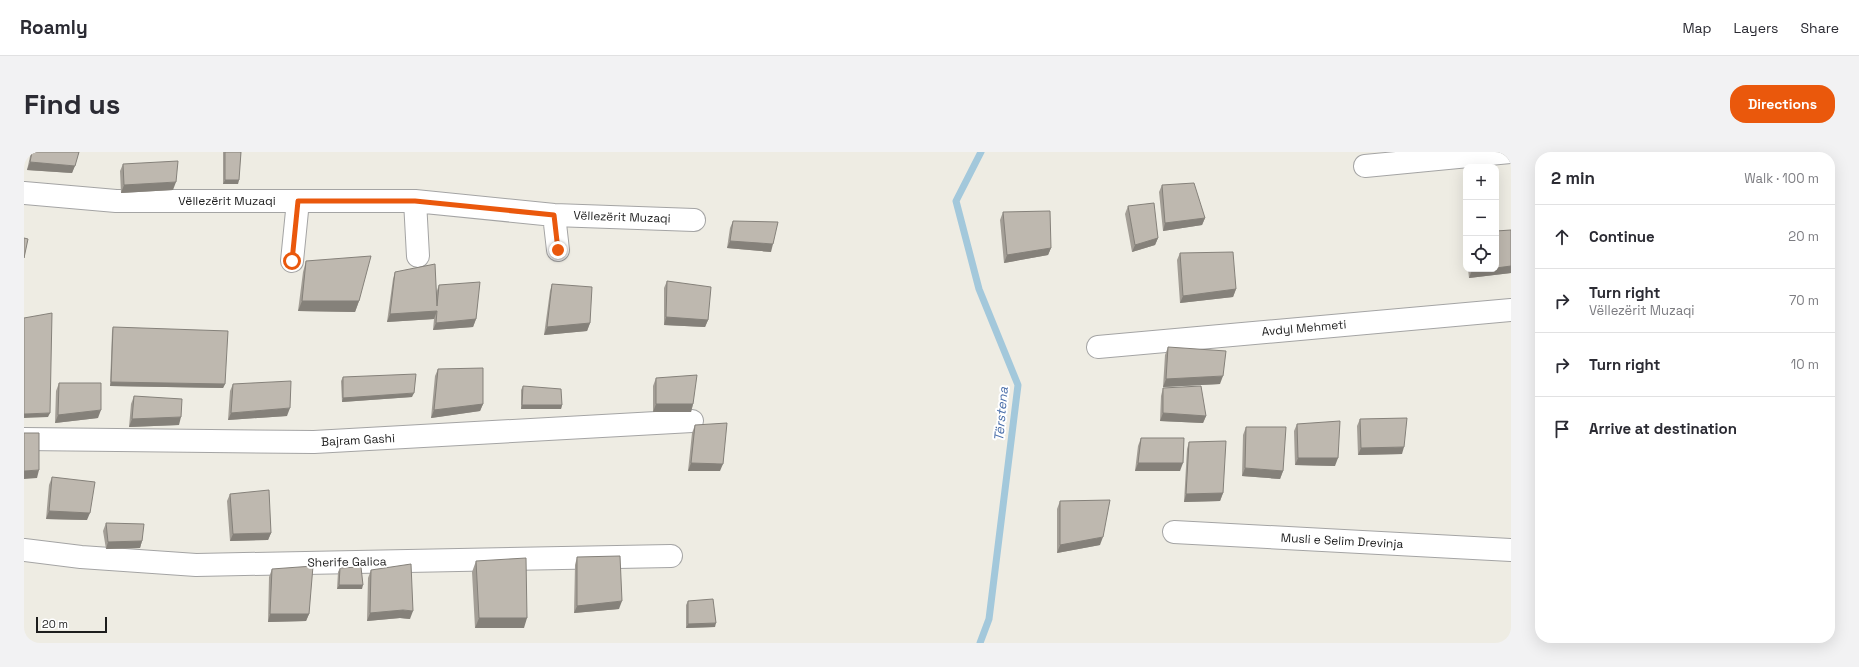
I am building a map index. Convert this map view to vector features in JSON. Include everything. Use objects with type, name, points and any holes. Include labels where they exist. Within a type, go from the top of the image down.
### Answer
[{"type":"street","points":[[1365,166],[1511,152]]},
{"type":"street","name":"Vëllezërit Muzaqi","points":[[24,193],[116,201],[415,201],[554,215],[694,220]]},
{"type":"street","points":[[292,261],[298,201]]},
{"type":"street","points":[[415,201],[418,256]]},
{"type":"street","points":[[554,215],[558,250]]},
{"type":"street","name":"Avdyl Mehmeti","points":[[1098,347],[1511,310]]},
{"type":"street","name":"Bajram Gashi","points":[[24,439],[314,442],[692,421]]},
{"type":"street","name":"Musli e Selim Drevinja","points":[[1174,532],[1511,550]]},
{"type":"street","name":"Sherife Galica","points":[[24,550],[81,557],[196,565],[671,556]]},
{"type":"building","points":[[32,152],[79,152],[75,166],[30,162]]},
{"type":"building","points":[[225,152],[241,152],[239,180],[225,180]]},
{"type":"building","points":[[178,161],[176,182],[124,185],[123,164]]},
{"type":"building","points":[[1194,183],[1205,218],[1165,223],[1162,185]]},
{"type":"building","points":[[1154,203],[1158,238],[1135,245],[1128,206]]},
{"type":"building","points":[[1050,211],[1051,248],[1007,255],[1003,212]]},
{"type":"building","points":[[733,221],[778,222],[773,244],[730,241]]},
{"type":"building","points":[[1511,230],[1511,266],[1499,268],[1499,231]]},
{"type":"building","points":[[24,238],[28,239],[24,258]]},
{"type":"building","points":[[1233,252],[1236,289],[1183,296],[1180,253]]},
{"type":"building","points":[[371,256],[359,301],[302,301],[306,261]]},
{"type":"building","points":[[435,264],[437,306],[439,285],[480,282],[476,319],[436,323],[437,311],[390,314],[395,272]]},
{"type":"building","points":[[667,281],[711,287],[708,320],[666,317]]},
{"type":"building","points":[[552,284],[592,287],[590,323],[547,327]]},
{"type":"building","points":[[52,313],[50,413],[24,414],[24,318]]},
{"type":"building","points":[[113,327],[228,331],[225,384],[111,382]]},
{"type":"building","points":[[1168,347],[1226,351],[1223,376],[1166,379]]},
{"type":"building","points":[[483,368],[483,404],[434,410],[438,369]]},
{"type":"building","points":[[416,374],[414,393],[343,398],[343,377]]},
{"type":"building","points":[[697,375],[693,404],[656,404],[656,378]]},
{"type":"building","points":[[291,381],[290,408],[231,413],[233,384]]},
{"type":"building","points":[[59,383],[101,383],[101,410],[58,415]]},
{"type":"building","points":[[523,386],[561,389],[562,405],[522,405]]},
{"type":"building","points":[[1201,386],[1206,416],[1163,413],[1163,388]]},
{"type":"building","points":[[134,396],[182,399],[181,417],[132,419]]},
{"type":"building","points":[[1407,418],[1404,447],[1361,448],[1360,419]]},
{"type":"building","points":[[1340,421],[1338,458],[1298,458],[1297,424]]},
{"type":"building","points":[[727,423],[723,464],[691,463],[695,425]]},
{"type":"building","points":[[1246,427],[1286,427],[1283,471],[1245,468]]},
{"type":"building","points":[[24,433],[39,433],[39,470],[24,471]]},
{"type":"building","points":[[1141,438],[1184,438],[1183,463],[1138,463]]},
{"type":"building","points":[[1226,441],[1223,493],[1186,494],[1189,442]]},
{"type":"building","points":[[52,477],[95,482],[90,513],[49,511]]},
{"type":"building","points":[[269,490],[271,533],[233,534],[230,494]]},
{"type":"building","points":[[1110,500],[1103,537],[1060,545],[1060,501]]},
{"type":"building","points":[[106,523],[144,524],[142,541],[108,542]]},
{"type":"building","points":[[620,556],[622,601],[577,606],[577,557]]},
{"type":"building","points":[[526,558],[527,618],[479,618],[476,561]]},
{"type":"building","points":[[411,564],[413,611],[403,610],[370,613],[371,570]]},
{"type":"building","points":[[313,566],[309,614],[270,614],[272,569]]},
{"type":"building","points":[[361,567],[363,585],[339,585],[340,568]]},
{"type":"building","points":[[713,599],[716,623],[688,624],[688,601]]},
{"type":"waterway","name":"Tërstena","points":[[980,643],[989,619],[1018,385],[979,289],[956,201],[981,152]]},
{"type":"route","points":[[292,261],[298,201],[415,201],[554,215],[558,250]]}]
